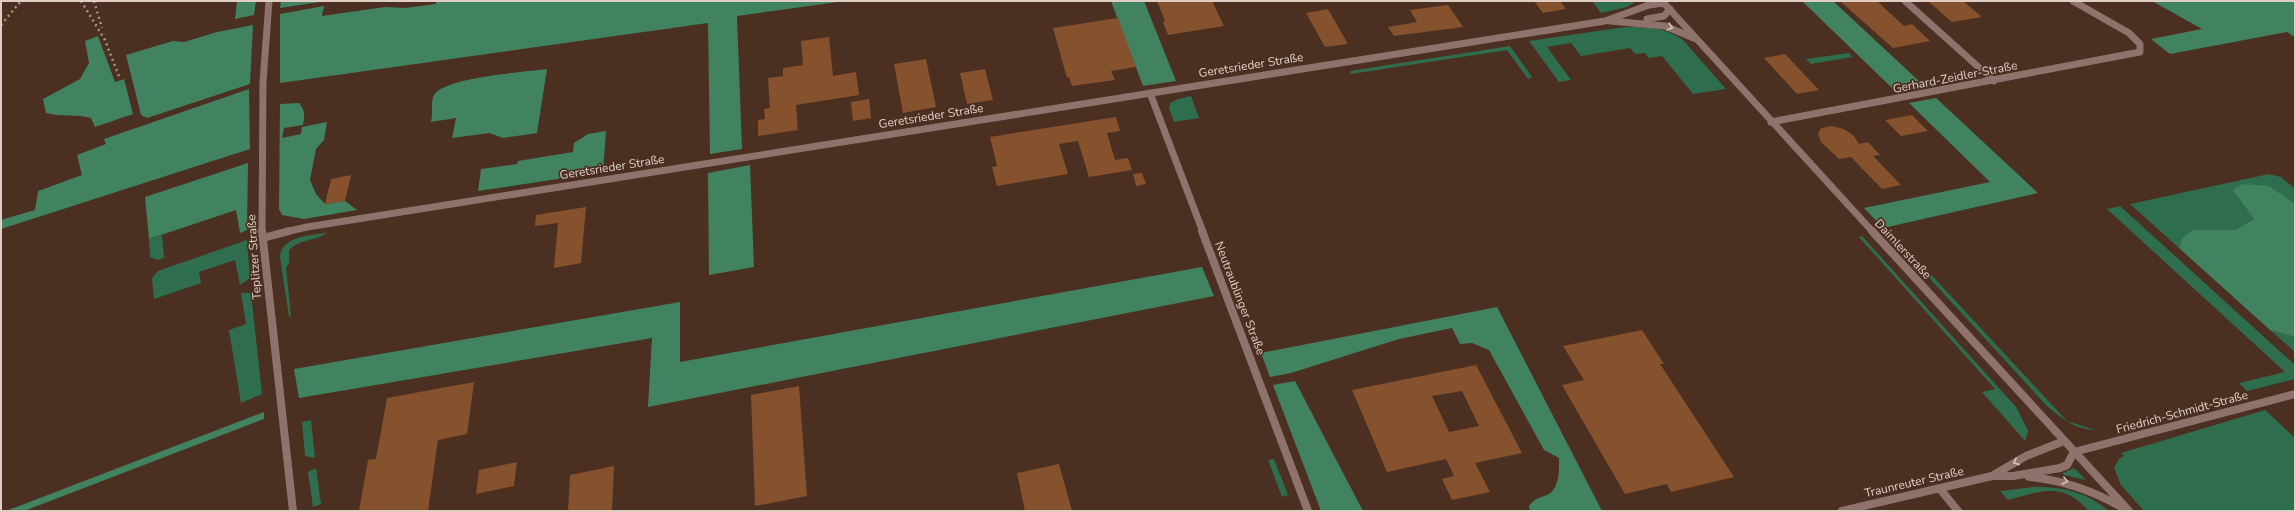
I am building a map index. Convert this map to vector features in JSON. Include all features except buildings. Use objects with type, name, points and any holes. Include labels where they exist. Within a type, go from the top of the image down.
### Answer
[{"type":"street","name":"Teplitzer Straße","points":[[269,1],[263,82],[263,238],[293,511]]},
{"type":"street","points":[[1616,20],[1643,1]]},
{"type":"street","points":[[1905,1],[1994,80]]},
{"type":"street","name":"Gerhard-Zeidler-Straße","points":[[1771,122],[2138,54],[2141,49],[2140,44],[2129,34],[2073,1]]},
{"type":"street","name":"Geretsrieder Straße","points":[[1616,20],[1649,5],[1663,2]]},
{"type":"street","name":"Daimlerstraße","points":[[1663,2],[1771,122],[2129,511]]},
{"type":"street","name":"Geretsrieder Straße","points":[[263,238],[307,227],[1605,21],[1655,18],[1664,16],[1670,10]]},
{"type":"street","name":"Geretsrieder Straße","points":[[1616,20],[1660,24],[1675,28],[1696,40]]},
{"type":"street","name":"Neutraublinger Straße","points":[[1150,93],[1308,511]]},
{"type":"street","name":"Friedrich-Schmidt-Straße","points":[[2074,452],[2295,394]]},
{"type":"street","name":"Traunreuter Straße","points":[[1992,476],[2004,468],[2050,445],[2064,441]]},
{"type":"street","name":"Traunreuter Straße","points":[[2013,476],[2060,468],[2067,464],[2074,452]]},
{"type":"street","name":"Traunreuter Straße","points":[[1842,511],[1992,476],[2013,476],[2069,482],[2106,497],[2129,511]]},
{"type":"street","points":[[1940,489],[1958,511]]},
{"type":"green space","points":[[237,1],[256,1],[254,15],[235,19]]},
{"type":"green space","points":[[281,1],[326,1],[280,8]]},
{"type":"green space","points":[[436,1],[845,1],[737,16],[742,149],[710,154],[708,23],[280,83],[280,14],[324,6],[322,16],[385,7],[405,8],[436,4]]},
{"type":"green space","points":[[1111,1],[1144,1],[1176,81],[1143,86]]},
{"type":"green space","points":[[1592,1],[1636,1],[1627,7],[1601,13]]},
{"type":"green space","points":[[1802,1],[1833,1],[1920,82],[1892,88]]},
{"type":"green space","points":[[2152,1],[2295,1],[2295,37],[2287,32],[2170,54],[2151,39],[2202,29]]},
{"type":"green space","points":[[253,25],[250,84],[147,118],[141,115],[126,55],[173,41],[184,42],[217,32]]},
{"type":"green space","points":[[1625,27],[1641,27],[1663,30],[1683,40],[1726,89],[1693,94],[1662,56],[1649,58],[1645,53],[1635,54],[1630,48],[1581,56],[1571,43],[1547,47],[1571,80],[1559,82],[1529,41]]},
{"type":"green space","points":[[98,36],[115,82],[124,79],[133,114],[95,127],[91,118],[46,113],[43,99],[80,79],[89,63],[85,41]]},
{"type":"green space","points":[[1510,46],[1532,77],[1528,79],[1507,50],[1351,74],[1350,71]]},
{"type":"green space","points":[[1849,53],[1852,57],[1811,64],[1806,59]]},
{"type":"green space","points":[[547,69],[537,133],[503,138],[489,133],[452,138],[456,118],[431,122],[433,97],[439,90],[466,80]]},
{"type":"green space","points":[[249,89],[250,149],[1,229],[1,220],[35,210],[38,191],[82,175],[77,155],[106,144],[104,139]]},
{"type":"green space","points":[[1191,96],[1199,118],[1174,122],[1169,108],[1170,103],[1178,99]]},
{"type":"green space","points":[[1936,98],[2038,193],[1883,228],[1864,208],[1990,182],[1909,103]]},
{"type":"green space","points":[[299,103],[304,113],[303,125],[284,128],[282,138],[301,134],[302,127],[327,122],[324,140],[316,149],[310,180],[316,194],[325,204],[345,201],[357,210],[304,219],[282,215],[279,209],[280,104]]},
{"type":"green space","points":[[606,131],[603,172],[478,191],[481,169],[517,164],[518,161],[573,152],[574,143],[588,134]]},
{"type":"green space","points":[[248,163],[247,230],[240,233],[236,210],[149,239],[145,197]]},
{"type":"green space","points":[[750,165],[754,267],[709,275],[708,173]]},
{"type":"green space","points":[[2269,174],[2281,177],[2295,189],[2295,204],[2242,184],[2234,190],[2254,219],[2235,230],[2182,238],[2179,248],[2130,204]]},
{"type":"green space","points":[[2242,184],[2269,186],[2295,204],[2295,337],[2270,330],[2179,248],[2182,238],[2193,230],[2235,230],[2254,219],[2233,190]]},
{"type":"green space","points":[[2120,206],[2295,365],[2295,379],[2247,391],[2239,383],[2285,372],[2107,209]]},
{"type":"green space","points":[[327,233],[296,245],[289,251],[289,263],[286,268],[291,316],[289,317],[280,257],[282,250],[291,241],[298,238]]},
{"type":"green space","points":[[162,235],[164,258],[158,260],[150,257],[149,239]]},
{"type":"green space","points":[[1862,236],[2016,407],[2028,431],[2025,441],[1982,392],[1995,389],[1859,237]]},
{"type":"green space","points":[[247,240],[250,278],[240,285],[235,260],[199,272],[201,283],[154,299],[152,278],[158,271]]},
{"type":"green space","points":[[1912,254],[2066,420],[2047,406],[1910,257]]},
{"type":"green space","points":[[1202,267],[1214,296],[648,407],[652,338],[299,398],[294,369],[680,302],[680,362]]},
{"type":"green space","points":[[241,293],[251,293],[262,394],[241,403],[229,330],[246,324]]},
{"type":"green space","points":[[1497,307],[1602,511],[1530,511],[1529,506],[1533,501],[1547,495],[1557,484],[1559,458],[1544,450],[1489,350],[1472,343],[1460,344],[1452,328],[1399,339],[1291,373],[1270,377],[1261,353]]},
{"type":"green space","points":[[2270,330],[2295,337],[2295,352]]},
{"type":"green space","points":[[1295,381],[1363,511],[1321,511],[1273,385]]},
{"type":"green space","points":[[2265,410],[2295,438],[2295,511],[2144,511],[2121,485],[2114,468],[2119,459],[2124,456],[2121,453]]},
{"type":"green space","points":[[264,412],[264,419],[24,511],[6,511]]},
{"type":"green space","points":[[311,420],[315,458],[305,456],[302,422]]},
{"type":"green space","points":[[2068,421],[2095,430],[2081,428],[2069,422]]},
{"type":"green space","points":[[1274,459],[1288,495],[1282,497],[1268,460]]},
{"type":"green space","points":[[316,468],[321,504],[313,507],[308,472]]},
{"type":"green space","points":[[2074,468],[2086,480],[2064,475],[2063,473]]},
{"type":"green space","points":[[2033,487],[2064,489],[2092,499],[2109,511],[2089,511],[2069,495],[2060,492],[2042,492],[2008,500],[2000,491]]},
{"type":"railway","points":[[1,25],[21,1]]},
{"type":"railway","points":[[81,1],[105,40],[120,79]]},
{"type":"railway","points":[[94,1],[102,28]]}]
